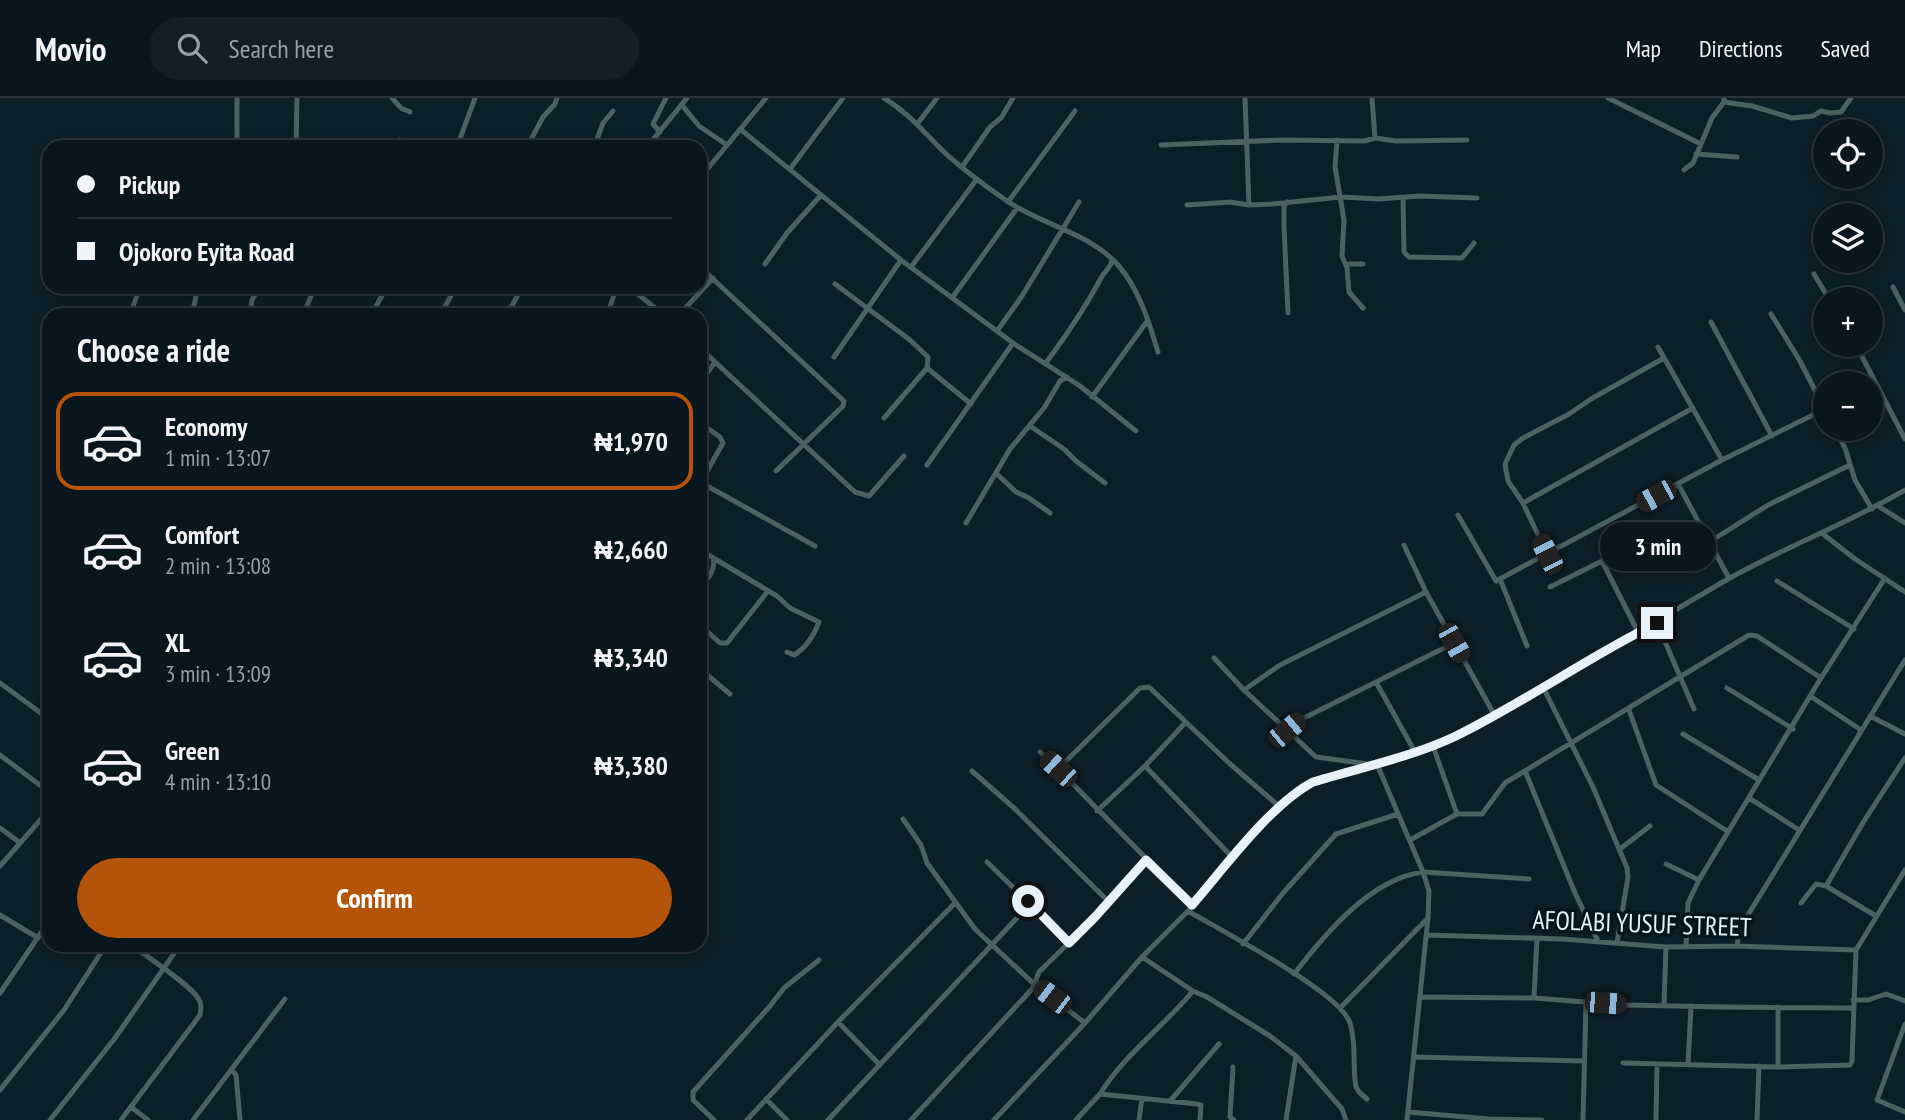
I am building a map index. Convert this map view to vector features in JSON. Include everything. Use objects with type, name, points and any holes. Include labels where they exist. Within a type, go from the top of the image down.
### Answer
[{"type":"street","points":[[236,140],[237,98]]},
{"type":"street","points":[[296,140],[297,98]]},
{"type":"street","points":[[392,98],[401,108],[410,112]]},
{"type":"street","points":[[460,140],[475,98]]},
{"type":"street","points":[[531,140],[557,98]]},
{"type":"street","points":[[660,132],[653,124],[666,98]]},
{"type":"street","points":[[654,140],[687,98]]},
{"type":"street","points":[[707,169],[766,98]]},
{"type":"street","points":[[790,169],[843,98]]},
{"type":"street","points":[[884,98],[918,123],[940,148],[962,167],[1008,202],[1102,250],[1112,258],[1126,276],[1148,320],[1158,352]]},
{"type":"street","points":[[918,123],[937,98]]},
{"type":"street","points":[[962,167],[990,127],[1001,118],[1013,98]]},
{"type":"street","points":[[1245,98],[1250,205]]},
{"type":"street","points":[[1372,98],[1375,138]]},
{"type":"street","points":[[1608,98],[1701,144]]},
{"type":"street","points":[[1684,170],[1693,163],[1712,118],[1724,100],[1792,118],[1806,118],[1821,111],[1841,112],[1851,98]]},
{"type":"street","points":[[681,105],[699,126],[727,145]]},
{"type":"street","points":[[597,140],[603,123],[613,111]]},
{"type":"street","points":[[1008,202],[1075,111]]},
{"type":"street","points":[[740,129],[901,260],[1013,343],[1067,377],[1136,431]]},
{"type":"street","points":[[1161,145],[1246,141],[1364,141],[1375,138],[1396,141],[1467,140]]},
{"type":"street","points":[[1337,140],[1335,167],[1344,220],[1342,256],[1346,264],[1349,292],[1363,308]]},
{"type":"street","points":[[1696,154],[1737,157]]},
{"type":"street","points":[[911,267],[977,179]]},
{"type":"street","points":[[765,264],[821,195]]},
{"type":"street","points":[[1186,205],[1230,202],[1250,205],[1341,197],[1477,198]]},
{"type":"street","points":[[1403,198],[1404,252],[1409,257],[1462,258],[1474,243]]},
{"type":"street","points":[[997,331],[1013,310],[1079,202]]},
{"type":"street","points":[[1287,202],[1284,206],[1284,227],[1288,313]]},
{"type":"street","points":[[952,298],[1017,208]]},
{"type":"street","points":[[1045,364],[1082,314],[1103,274],[1111,265],[1112,258]]},
{"type":"street","points":[[834,357],[901,260]]},
{"type":"street","points":[[1346,264],[1363,264]]},
{"type":"street","points":[[707,273],[844,399],[843,406],[776,471]]},
{"type":"street","points":[[1814,274],[1822,287]]},
{"type":"street","points":[[707,284],[713,278]]},
{"type":"street","points":[[835,284],[910,340],[928,357],[927,368],[884,418]]},
{"type":"street","points":[[1893,287],[1905,310]]},
{"type":"street","points":[[638,294],[655,308]]},
{"type":"street","points":[[685,308],[698,294]]},
{"type":"street","points":[[1771,314],[1813,386]]},
{"type":"street","points":[[1092,397],[1148,320]]},
{"type":"street","points":[[1711,322],[1772,436]]},
{"type":"street","points":[[927,465],[1013,343]]},
{"type":"street","points":[[1658,347],[1722,460]]},
{"type":"street","points":[[707,355],[855,492],[867,497],[904,456]]},
{"type":"street","points":[[1862,357],[1905,439]]},
{"type":"street","points":[[1547,554],[1523,503],[1508,481],[1505,464],[1514,445],[1664,358]]},
{"type":"street","points":[[707,373],[715,362]]},
{"type":"street","points":[[927,368],[971,404]]},
{"type":"street","points":[[1059,372],[1060,381]]},
{"type":"street","points":[[966,523],[1010,449],[1030,426],[1060,381],[1067,377]]},
{"type":"street","points":[[1523,503],[1693,408]]},
{"type":"street","points":[[1458,515],[1494,580],[1500,579],[1722,460],[1813,415]]},
{"type":"street","points":[[1030,426],[1064,449],[1105,483]]},
{"type":"street","points":[[707,428],[720,437],[723,443],[707,471]]},
{"type":"street","points":[[1841,441],[1855,480],[1875,507],[1905,523]]},
{"type":"street","points":[[1711,541],[1768,505],[1850,465]]},
{"type":"street","points":[[996,473],[1016,492],[1050,513]]},
{"type":"street","points":[[1678,484],[1729,578]]},
{"type":"street","points":[[707,485],[816,546]]},
{"type":"street","points":[[994,1120],[1086,1023],[1142,957],[1188,911],[1297,790],[1313,782],[1433,746],[1494,716],[1657,623],[1729,578],[1823,534],[1905,490]]},
{"type":"street","points":[[1823,534],[1905,592]]},
{"type":"street","points":[[1404,545],[1426,592],[1494,716]]},
{"type":"street","points":[[707,554],[768,591],[790,608],[819,622],[799,652],[794,655],[788,652]]},
{"type":"street","points":[[1550,587],[1602,561],[1675,555]]},
{"type":"street","points":[[707,579],[715,565],[713,558]]},
{"type":"street","points":[[1602,561],[1638,632]]},
{"type":"street","points":[[1686,947],[1688,903],[1699,880],[1885,578]]},
{"type":"street","points":[[1500,579],[1527,646]]},
{"type":"street","points":[[1777,581],[1854,629]]},
{"type":"street","points":[[707,631],[720,643],[727,643],[768,591]]},
{"type":"street","points":[[1244,690],[1280,665],[1426,592]]},
{"type":"street","points":[[1657,623],[1694,709]]},
{"type":"street","points":[[1410,841],[1457,814],[1482,814],[1505,783],[1749,635],[1754,635],[1821,678]]},
{"type":"street","points":[[1287,730],[1298,721],[1454,643]]},
{"type":"street","points":[[1214,658],[1316,757],[1374,763]]},
{"type":"street","points":[[1737,946],[1740,930],[1799,830],[1904,664]]},
{"type":"street","points":[[707,675],[730,694]]},
{"type":"street","points":[[1376,682],[1415,751]]},
{"type":"street","points":[[1,686],[42,714]]},
{"type":"street","points":[[1058,769],[1140,688],[1149,687],[1280,807]]},
{"type":"street","points":[[1727,688],[1793,729]]},
{"type":"street","points":[[1544,689],[1573,743],[1628,872],[1617,943]]},
{"type":"street","points":[[1810,696],[1861,730]]},
{"type":"street","points":[[1629,710],[1656,785],[1727,831]]},
{"type":"street","points":[[1870,716],[1905,734]]},
{"type":"street","points":[[1097,811],[1145,766],[1186,722]]},
{"type":"street","points":[[1683,734],[1759,780]]},
{"type":"street","points":[[1433,746],[1457,814]]},
{"type":"street","points":[[1040,752],[1192,905]]},
{"type":"street","points":[[0,755],[42,787]]},
{"type":"street","points":[[1826,886],[1905,758]]},
{"type":"street","points":[[1374,763],[1410,841],[1429,891],[1429,918],[1407,1120]]},
{"type":"street","points":[[1145,766],[1233,858]]},
{"type":"street","points":[[971,771],[1014,808],[1108,901]]},
{"type":"street","points":[[1525,771],[1575,893],[1598,941]]},
{"type":"street","points":[[1749,798],[1799,830]]},
{"type":"street","points":[[1243,944],[1283,893],[1336,835],[1398,814]]},
{"type":"street","points":[[0,866],[42,817]]},
{"type":"street","points":[[903,819],[921,845],[927,863],[980,934],[1034,984],[1086,1023]]},
{"type":"street","points":[[1620,849],[1650,826]]},
{"type":"street","points":[[0,828],[19,842]]},
{"type":"street","points":[[911,1120],[1014,1009],[1040,972],[1095,917],[1146,860]]},
{"type":"street","points":[[987,862],[1069,943]]},
{"type":"street","points":[[1666,864],[1699,880]]},
{"type":"street","points":[[1623,1063],[1778,1067],[1850,1065],[1856,950],[1905,870]]},
{"type":"street","points":[[1294,974],[1322,938],[1358,905],[1399,878],[1423,872],[1529,879]]},
{"type":"street","points":[[1801,903],[1816,884],[1826,886],[1876,916]]},
{"type":"street","points":[[747,1120],[838,1022],[955,903]]},
{"type":"street","points":[[828,1120],[1030,904]]},
{"type":"street","points":[[1188,911],[1294,974],[1340,1008],[1351,1025],[1356,1087],[1367,1099]]},
{"type":"street","points":[[0,915],[38,938]]},
{"type":"street","points":[[1340,1008],[1429,918]]},
{"type":"street","points":[[0,993],[42,932]]},
{"type":"street","name":"AFOLABI YUSUF STREET","points":[[1427,935],[1598,941],[1667,947],[1737,946],[1856,950]]},
{"type":"street","points":[[1534,998],[1537,939]]},
{"type":"street","points":[[1664,1004],[1667,947]]},
{"type":"street","points":[[0,1090],[64,1010],[101,952]]},
{"type":"street","points":[[121,1120],[200,1015],[202,1008],[198,998],[141,952]]},
{"type":"street","points":[[50,1120],[97,1061],[175,952]]},
{"type":"street","points":[[1142,957],[1193,991],[1270,1036],[1296,1056],[1342,1109],[1346,1120]]},
{"type":"street","points":[[713,1120],[693,1100],[693,1092],[780,992],[819,960]]},
{"type":"street","points":[[1076,1120],[1113,1075],[1159,1030],[1193,991]]},
{"type":"street","points":[[1853,1000],[1868,1000],[1886,994],[1905,1001]]},
{"type":"street","points":[[1420,997],[1852,1008]]},
{"type":"street","points":[[193,1120],[285,999]]},
{"type":"street","points":[[1583,1120],[1586,1002]]},
{"type":"street","points":[[1688,1065],[1691,1006]]},
{"type":"street","points":[[1778,1007],[1778,1067]]},
{"type":"street","points":[[838,1022],[880,1065]]},
{"type":"street","points":[[1905,1024],[1877,1100],[1905,1112]]},
{"type":"street","points":[[1171,1100],[1219,1044]]},
{"type":"street","points":[[1286,1120],[1296,1056]]},
{"type":"street","points":[[1414,1057],[1584,1061]]},
{"type":"street","points":[[1656,1120],[1657,1064]]},
{"type":"street","points":[[1757,1120],[1759,1066]]},
{"type":"street","points":[[1233,1067],[1230,1117],[1234,1120]]},
{"type":"street","points":[[232,1070],[236,1075],[240,1120]]},
{"type":"street","points":[[1100,1094],[1201,1105],[1200,1120]]},
{"type":"street","points":[[1139,1120],[1142,1098]]},
{"type":"street","points":[[766,1099],[788,1120]]},
{"type":"street","points":[[131,1107],[148,1120]]},
{"type":"street","points":[[1408,1112],[1489,1120],[1542,1120]]},
{"type":"route","points":[[1028,901],[1069,943],[1146,860],[1192,905],[1297,790],[1313,782],[1433,746],[1454,737],[1544,689],[1657,623]]}]
